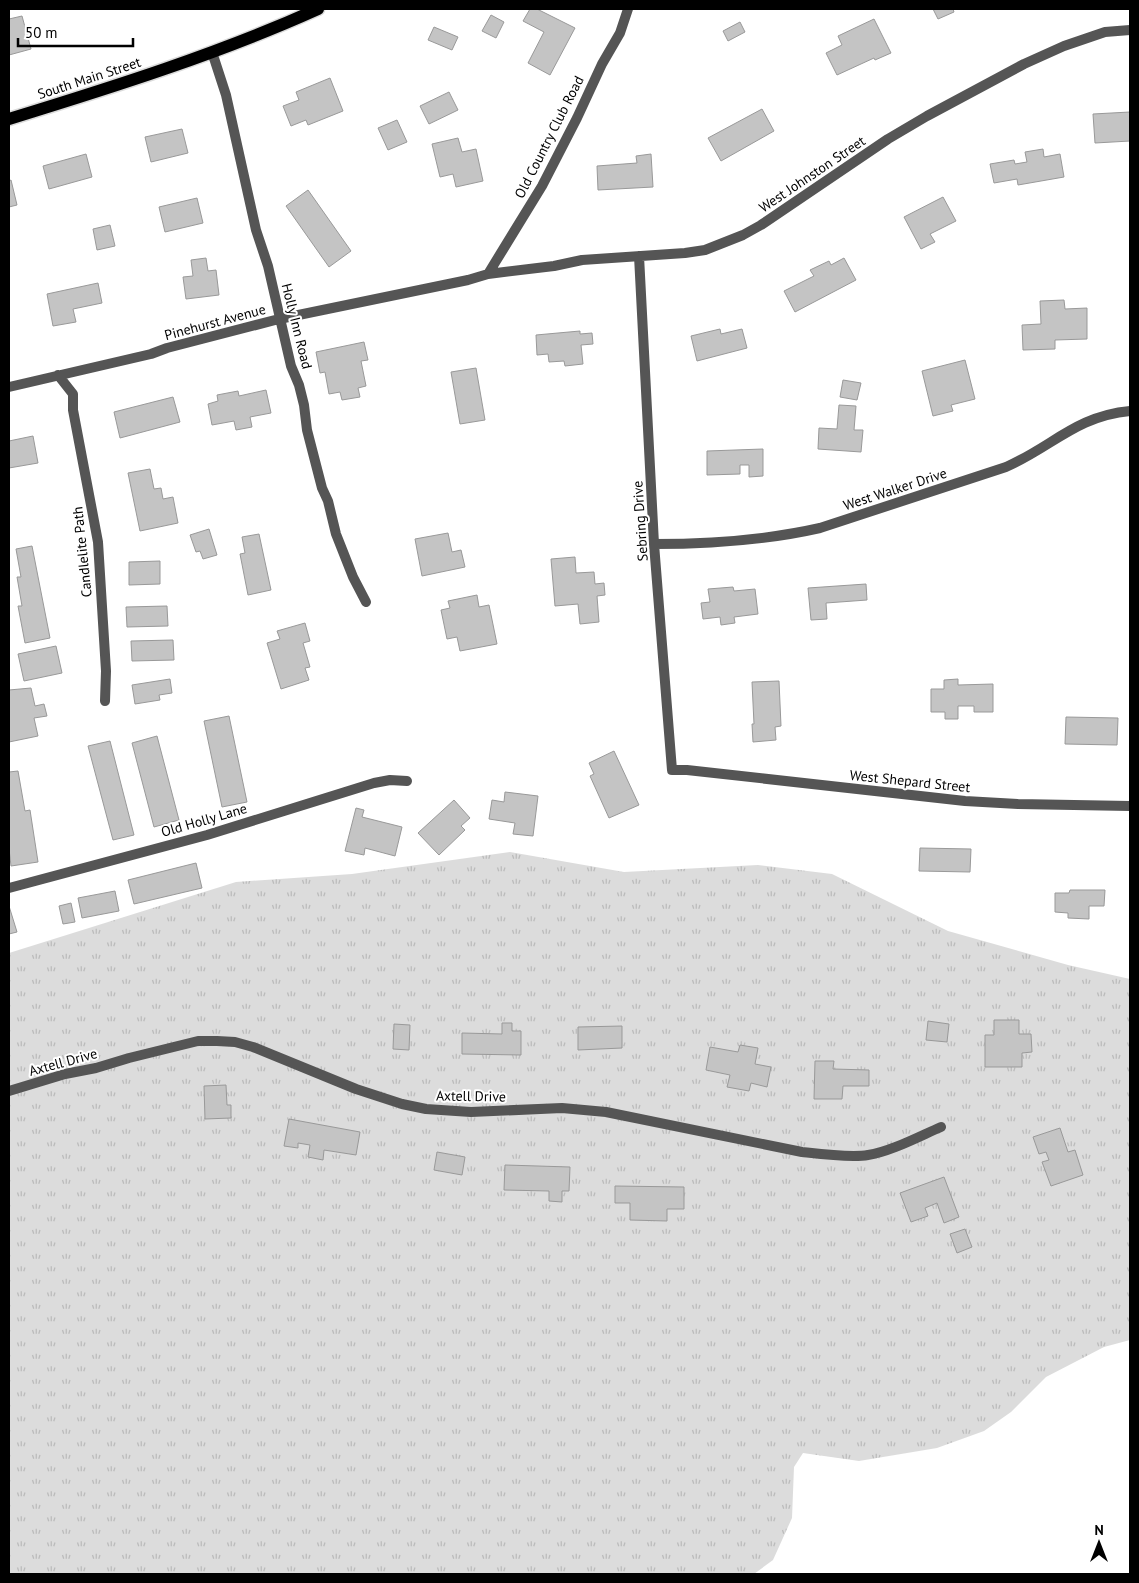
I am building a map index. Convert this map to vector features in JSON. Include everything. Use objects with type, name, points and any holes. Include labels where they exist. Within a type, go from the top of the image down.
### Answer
[{"type":"main road","name":"South Main Street","points":[[9,119],[124,83],[212,52],[318,9]]},
{"type":"street","name":"Old Country Club Road","points":[[488,274],[542,186],[602,64],[620,33],[628,9]]},
{"type":"street","name":"West Johnston Street","points":[[488,274],[554,266],[582,260],[705,250],[743,235],[781,212],[888,139],[1024,64],[1072,43],[1105,32],[1130,30]]},
{"type":"street","name":"Holly Inn Road","points":[[212,52],[226,95],[256,230],[268,266],[290,366],[299,385],[307,430],[322,488],[328,501],[336,534],[353,577],[366,602]]},
{"type":"street","name":"Sebring Drive","points":[[640,256],[654,544],[672,770],[687,770]]},
{"type":"street","name":"Pinehurst Avenue","points":[[9,387],[150,354],[279,319],[468,280],[488,274]]},
{"type":"street","name":"Candlelite Path","points":[[58,375],[73,394],[73,410],[98,542],[106,671],[105,702]]},
{"type":"street","name":"West Walker Drive","points":[[654,544],[683,544],[791,535],[820,528],[1006,467],[1020,461],[1070,429],[1094,418],[1130,412]]},
{"type":"street","name":"West Shepard Street","points":[[687,770],[965,801],[1130,806]]},
{"type":"street","name":"Old Holly Lane","points":[[9,888],[208,834],[374,783],[390,780],[407,781]]},
{"type":"street","name":"Axtell Drive","points":[[9,1091],[65,1074],[96,1068],[198,1041],[216,1040],[235,1042],[253,1047],[356,1089],[402,1104],[426,1109],[472,1112],[562,1108],[606,1112],[802,1152],[868,1156],[906,1143],[940,1127]]},
{"type":"green space","points":[[510,852],[624,872],[758,865],[832,874],[948,931],[1068,965],[1130,979],[1130,1340],[1104,1347],[1046,1377],[1011,1412],[984,1431],[937,1448],[859,1461],[803,1453],[794,1467],[792,1518],[773,1560],[754,1574],[9,1574],[9,953],[236,882],[352,874]]},
{"type":"building","points":[[530,9],[537,9],[575,28],[550,75],[528,63],[544,32],[523,21]]},
{"type":"building","points":[[933,9],[953,9],[954,12],[938,19]]},
{"type":"building","points":[[491,15],[504,22],[496,38],[482,31]]},
{"type":"building","points":[[22,16],[31,49],[9,55],[9,19]]},
{"type":"building","points":[[874,19],[891,53],[875,60],[874,58],[837,75],[826,53],[842,45],[838,36]]},
{"type":"building","points":[[740,22],[745,32],[728,41],[723,31]]},
{"type":"building","points":[[434,27],[458,37],[452,50],[428,40]]},
{"type":"building","points":[[330,78],[343,111],[308,125],[306,120],[291,126],[283,106],[299,100],[296,92]]},
{"type":"building","points":[[449,92],[458,110],[429,124],[420,106]]},
{"type":"building","points":[[762,109],[774,131],[721,161],[708,138]]},
{"type":"building","points":[[1130,112],[1130,141],[1095,143],[1093,114]]},
{"type":"building","points":[[397,120],[407,142],[388,150],[378,128]]},
{"type":"building","points":[[182,129],[188,153],[151,162],[145,137]]},
{"type":"building","points":[[458,138],[462,152],[476,149],[483,181],[456,187],[453,174],[440,177],[432,144]]},
{"type":"building","points":[[1043,149],[1044,157],[1060,154],[1064,177],[1018,185],[1017,179],[994,183],[990,164],[1014,160],[1015,164],[1027,162],[1025,152]]},
{"type":"building","points":[[86,154],[92,177],[49,189],[43,166]]},
{"type":"building","points":[[651,154],[653,187],[598,190],[597,166],[637,163],[636,156]]},
{"type":"building","points":[[11,180],[17,205],[9,207],[9,181]]},
{"type":"building","points":[[308,190],[351,251],[329,267],[286,206]]},
{"type":"building","points":[[943,197],[956,221],[930,234],[935,242],[921,249],[904,217]]},
{"type":"building","points":[[197,198],[203,223],[165,232],[159,207]]},
{"type":"building","points":[[110,225],[115,246],[97,250],[93,229]]},
{"type":"building","points":[[206,258],[208,271],[216,270],[219,295],[186,299],[183,277],[193,276],[191,260]]},
{"type":"building","points":[[844,258],[856,280],[795,312],[784,291],[814,276],[810,270],[829,261],[831,265]]},
{"type":"building","points":[[98,283],[102,303],[73,309],[76,322],[53,326],[47,294]]},
{"type":"building","points":[[1064,300],[1065,309],[1087,308],[1087,339],[1055,340],[1055,349],[1023,350],[1022,325],[1041,324],[1040,301]]},
{"type":"building","points":[[720,329],[721,334],[742,329],[747,348],[697,361],[691,336]]},
{"type":"building","points":[[580,331],[580,334],[592,333],[593,344],[581,345],[583,364],[565,366],[564,361],[549,362],[548,354],[537,355],[536,335]]},
{"type":"building","points":[[364,342],[368,360],[361,361],[366,386],[358,388],[360,397],[342,400],[340,392],[329,394],[325,372],[320,373],[316,352]]},
{"type":"building","points":[[965,360],[975,399],[951,405],[953,411],[933,416],[922,371]]},
{"type":"building","points":[[476,368],[485,420],[460,424],[451,372]]},
{"type":"building","points":[[843,380],[861,383],[857,400],[840,397]]},
{"type":"building","points":[[266,390],[271,413],[250,417],[252,427],[236,430],[234,421],[212,425],[208,404],[218,401],[217,395],[238,391],[239,396]]},
{"type":"building","points":[[173,397],[180,422],[120,438],[114,412]]},
{"type":"building","points":[[839,405],[856,406],[854,430],[863,430],[861,452],[818,449],[819,428],[837,429]]},
{"type":"building","points":[[33,436],[38,463],[9,468],[9,441]]},
{"type":"building","points":[[763,449],[763,476],[749,477],[749,465],[740,465],[740,474],[707,475],[707,451]]},
{"type":"building","points":[[150,469],[154,489],[161,488],[163,499],[173,497],[178,523],[140,531],[128,473]]},
{"type":"building","points":[[209,529],[217,555],[203,559],[200,551],[196,552],[190,535]]},
{"type":"building","points":[[448,533],[452,552],[461,550],[465,567],[422,576],[415,539]]},
{"type":"building","points":[[259,534],[271,590],[248,595],[240,554],[245,553],[242,537]]},
{"type":"building","points":[[32,546],[50,638],[25,643],[18,606],[22,606],[17,577],[21,577],[16,549]]},
{"type":"building","points":[[575,557],[576,573],[594,572],[595,584],[604,583],[605,595],[597,596],[599,622],[580,624],[578,604],[555,606],[551,559]]},
{"type":"building","points":[[160,561],[160,584],[129,585],[129,562]]},
{"type":"building","points":[[866,584],[867,600],[826,603],[827,619],[811,620],[808,588]]},
{"type":"building","points":[[733,587],[734,591],[755,589],[758,614],[734,617],[735,623],[721,625],[720,617],[703,619],[701,603],[710,602],[708,589]]},
{"type":"building","points":[[477,595],[479,607],[489,605],[497,644],[460,651],[457,637],[447,639],[441,610],[450,608],[448,601]]},
{"type":"building","points":[[167,606],[168,626],[127,627],[126,607]]},
{"type":"building","points":[[305,623],[310,641],[303,643],[310,667],[305,668],[309,680],[281,689],[267,643],[280,639],[277,631]]},
{"type":"building","points":[[173,640],[174,660],[132,661],[131,641]]},
{"type":"building","points":[[56,646],[62,673],[24,681],[18,654]]},
{"type":"building","points":[[170,679],[172,693],[159,695],[160,700],[135,704],[132,685]]},
{"type":"building","points":[[958,679],[958,685],[993,684],[993,712],[974,712],[974,706],[958,706],[958,719],[945,719],[945,712],[931,712],[931,689],[944,689],[944,680]]},
{"type":"building","points":[[779,681],[781,726],[775,727],[776,740],[753,742],[752,682]]},
{"type":"building","points":[[31,688],[35,706],[44,704],[47,716],[34,718],[38,736],[9,742],[9,690]]},
{"type":"building","points":[[229,716],[247,802],[222,807],[204,721]]},
{"type":"building","points":[[1066,717],[1118,718],[1117,745],[1065,744]]},
{"type":"building","points":[[157,736],[179,820],[154,827],[132,743]]},
{"type":"building","points":[[110,741],[134,835],[113,840],[88,746]]},
{"type":"building","points":[[614,751],[639,805],[609,818],[590,776],[594,774],[589,763]]},
{"type":"building","points":[[18,771],[25,811],[30,810],[38,862],[11,866],[9,849],[9,772]]},
{"type":"building","points":[[505,792],[538,796],[533,836],[513,834],[515,823],[489,819],[492,800],[504,802]]},
{"type":"building","points":[[454,800],[470,818],[461,826],[465,830],[439,855],[418,833]]},
{"type":"building","points":[[356,808],[364,810],[362,817],[402,827],[395,856],[365,848],[364,855],[345,851]]},
{"type":"building","points":[[920,848],[971,849],[970,872],[919,871]]},
{"type":"building","points":[[196,863],[202,888],[134,904],[128,880]]},
{"type":"building","points":[[1070,890],[1105,890],[1104,906],[1089,906],[1089,919],[1068,918],[1068,913],[1055,912],[1055,893],[1069,893]]},
{"type":"building","points":[[115,891],[119,911],[82,918],[78,898]]},
{"type":"building","points":[[71,903],[75,922],[63,924],[59,906]]},
{"type":"building","points":[[9,906],[17,932],[9,934]]},
{"type":"building","points":[[994,1020],[1019,1020],[1019,1034],[1031,1034],[1032,1052],[1022,1053],[1022,1067],[985,1067],[985,1035],[994,1035]]},
{"type":"building","points":[[928,1021],[949,1024],[947,1042],[926,1040]]},
{"type":"building","points":[[502,1023],[512,1023],[512,1031],[521,1031],[521,1055],[462,1054],[462,1033],[502,1034]]},
{"type":"building","points":[[394,1024],[410,1025],[409,1050],[393,1049]]},
{"type":"building","points":[[622,1026],[622,1048],[578,1050],[578,1027]]},
{"type":"building","points":[[740,1045],[758,1048],[755,1064],[771,1067],[767,1087],[751,1083],[749,1091],[727,1087],[730,1075],[706,1070],[710,1047],[738,1052]]},
{"type":"building","points":[[815,1061],[834,1061],[833,1069],[869,1070],[869,1086],[843,1086],[842,1099],[814,1099]]},
{"type":"building","points":[[226,1085],[227,1105],[231,1105],[231,1118],[205,1119],[204,1086]]},
{"type":"building","points":[[289,1119],[360,1132],[356,1155],[324,1150],[323,1160],[308,1157],[310,1145],[298,1143],[298,1148],[284,1146]]},
{"type":"building","points":[[1060,1128],[1068,1152],[1075,1150],[1083,1175],[1051,1186],[1042,1162],[1049,1160],[1046,1152],[1039,1154],[1033,1137]]},
{"type":"building","points":[[437,1152],[465,1157],[462,1175],[434,1170]]},
{"type":"building","points":[[505,1165],[570,1167],[569,1191],[562,1191],[562,1202],[549,1201],[549,1191],[504,1190]]},
{"type":"building","points":[[944,1177],[959,1217],[944,1223],[937,1203],[925,1208],[928,1216],[911,1222],[900,1193]]},
{"type":"building","points":[[615,1186],[684,1187],[684,1209],[667,1209],[667,1221],[630,1220],[630,1203],[615,1203]]},
{"type":"building","points":[[965,1229],[972,1247],[957,1253],[950,1234]]}]
